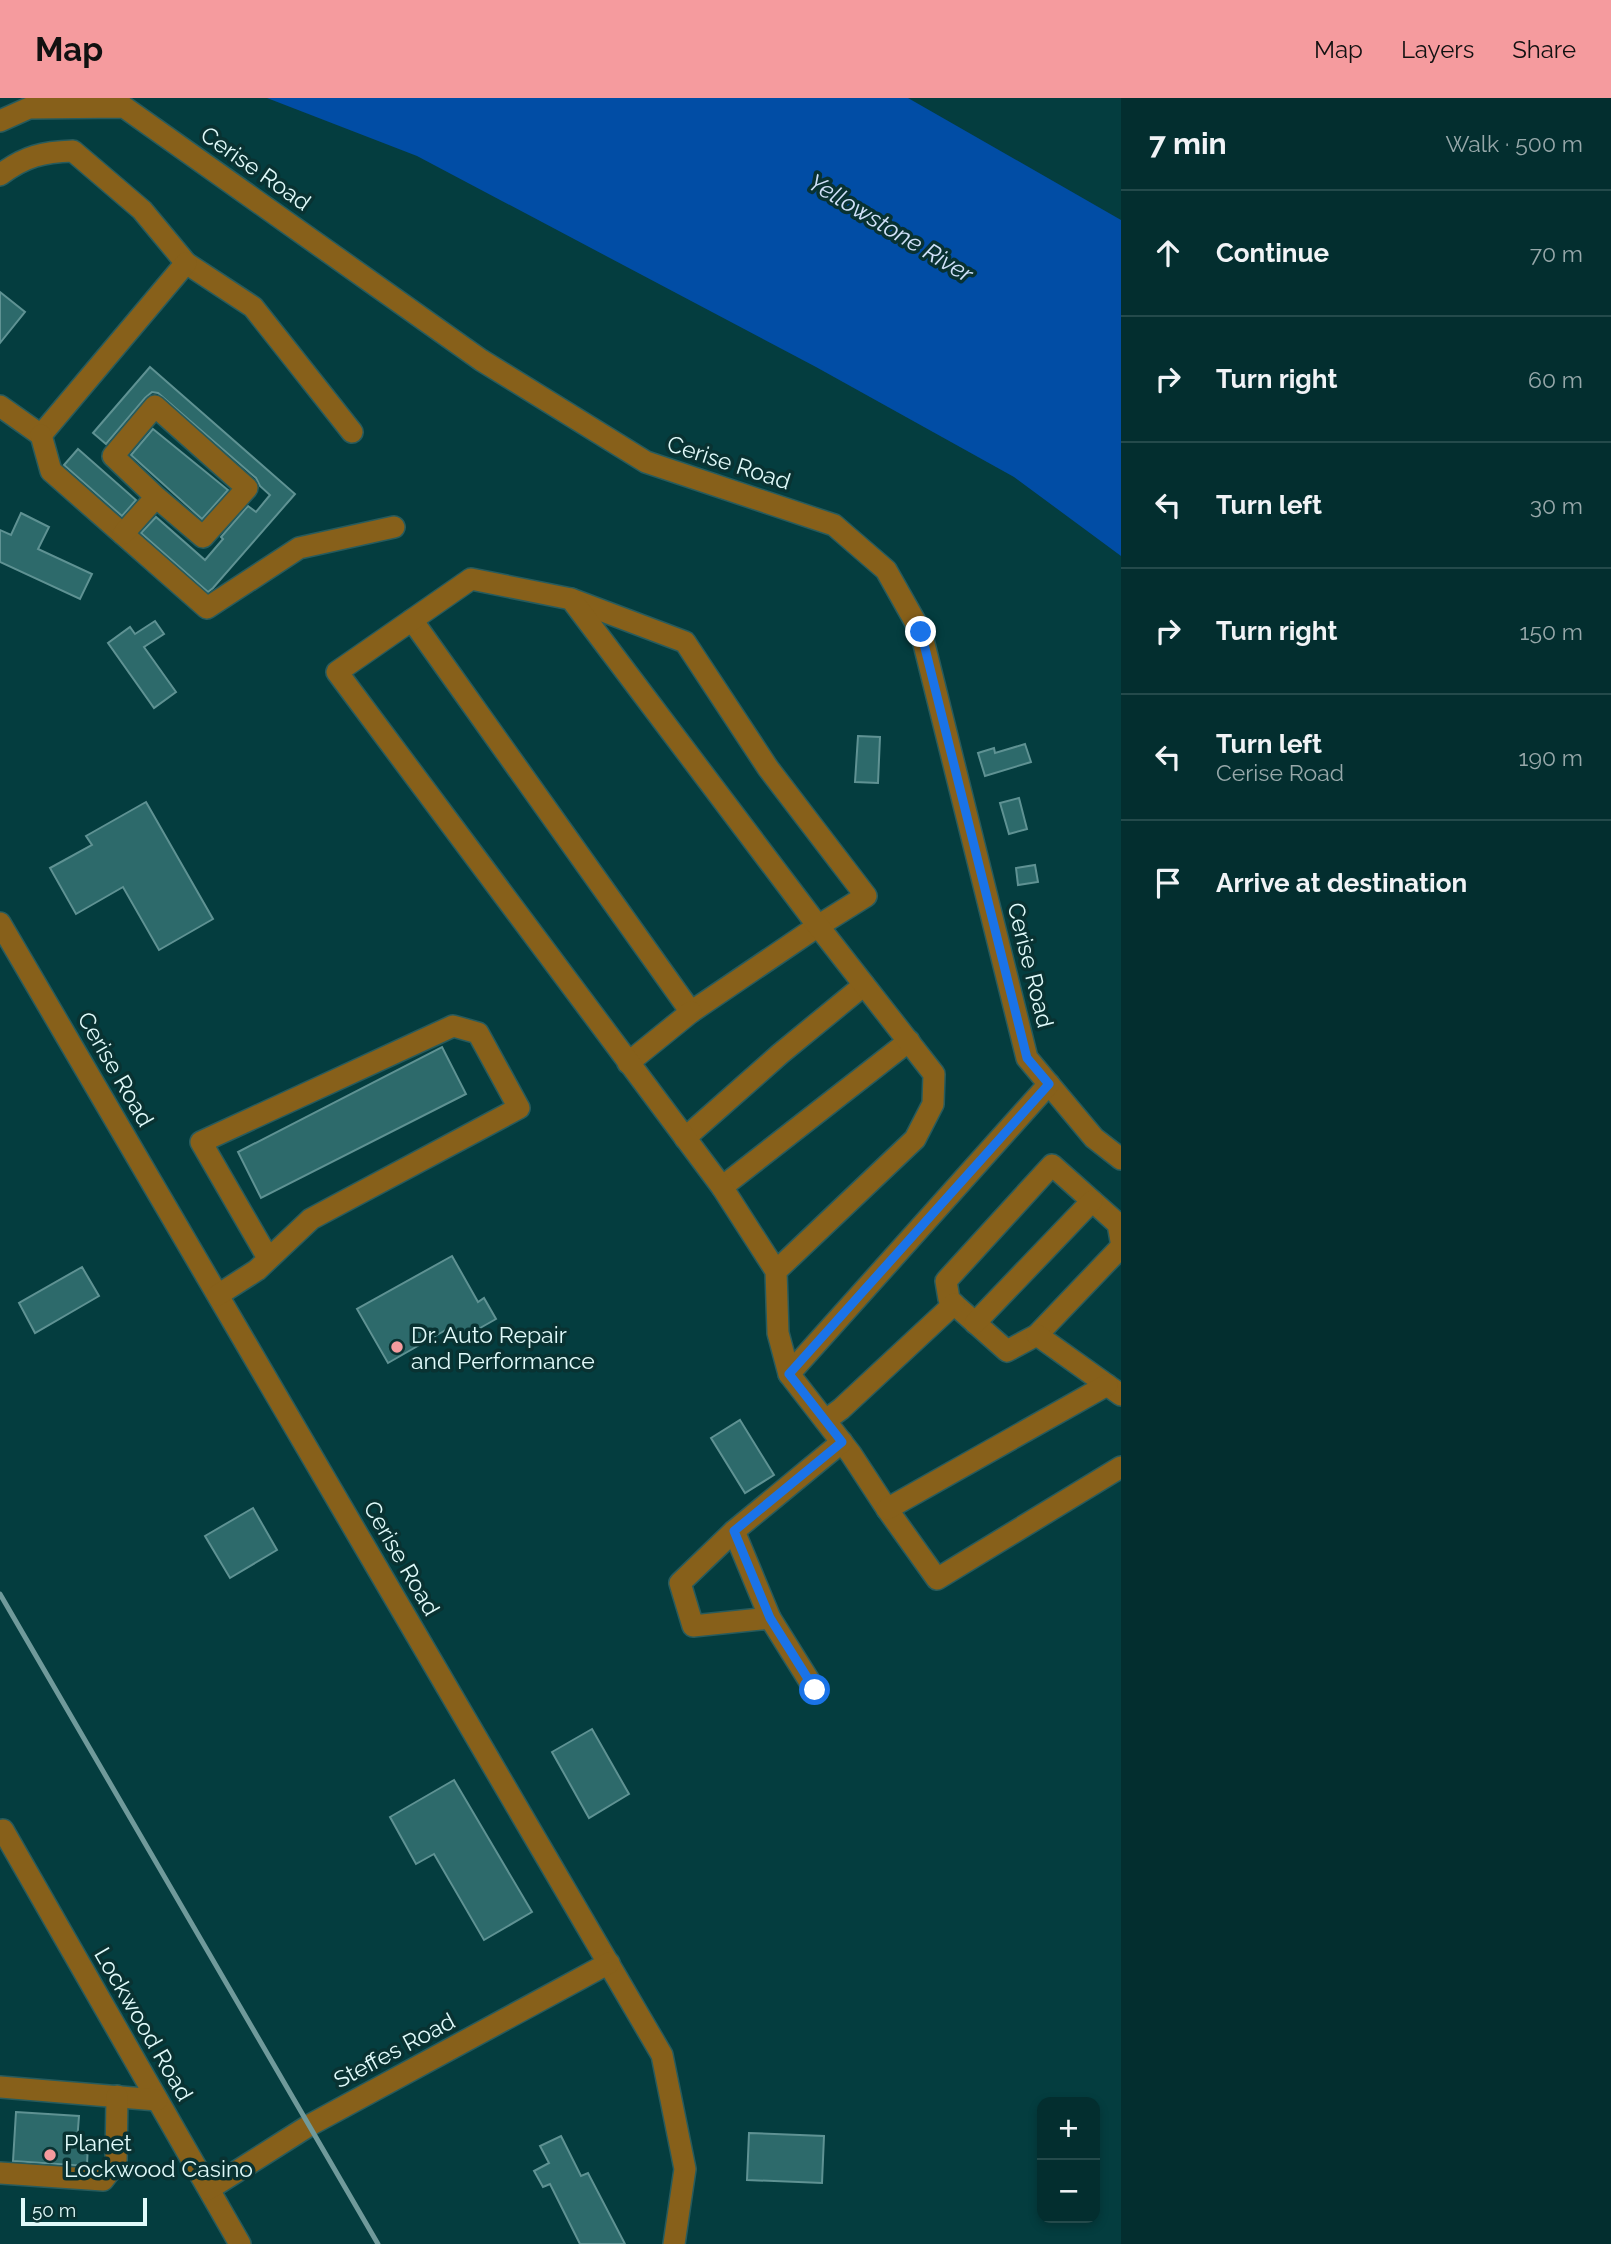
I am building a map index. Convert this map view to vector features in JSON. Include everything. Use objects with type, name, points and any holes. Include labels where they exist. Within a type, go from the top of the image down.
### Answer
[{"type":"street","name":"Cerise Road","points":[[0,121],[29,108],[124,107],[481,360],[646,462],[834,525],[886,570],[921,632],[1027,1058],[1094,1138],[1121,1160]]},
{"type":"street","points":[[0,175],[13,165],[44,152],[73,150],[142,209],[186,262],[253,307],[352,432]]},
{"type":"street","points":[[41,435],[186,262]]},
{"type":"street","points":[[0,406],[41,435],[51,471],[207,608],[299,548],[394,527]]},
{"type":"street","points":[[155,406],[247,488],[203,537],[156,498],[113,456],[155,406]]},
{"type":"street","points":[[123,534],[156,498]]},
{"type":"street","points":[[628,1063],[691,1012],[866,896],[768,768],[685,642],[571,599],[471,579],[337,673],[628,1063],[722,1187],[776,1271],[778,1333],[789,1374],[842,1442],[937,1579],[1121,1467]]},
{"type":"street","points":[[571,599],[818,926],[934,1074],[933,1104],[915,1139],[776,1271]]},
{"type":"street","points":[[412,620],[691,1012]]},
{"type":"street","name":"Cerise Road","points":[[0,923],[662,2055],[685,2169],[674,2244]]},
{"type":"street","points":[[685,1138],[779,1054],[864,985]]},
{"type":"street","points":[[218,1295],[257,1270],[311,1219],[519,1108],[478,1033],[453,1026],[201,1142],[268,1258]]},
{"type":"street","points":[[722,1187],[909,1041]]},
{"type":"street","points":[[789,1374],[1049,1084]]},
{"type":"street","points":[[1121,1241],[1118,1224],[1052,1165],[946,1281],[949,1299],[1007,1352],[1037,1335],[1121,1247]]},
{"type":"street","points":[[975,1323],[1092,1201]]},
{"type":"street","points":[[826,1420],[954,1304]]},
{"type":"street","points":[[887,1509],[1114,1390],[1037,1335]]},
{"type":"street","points":[[770,1618],[692,1626],[680,1583],[734,1531],[842,1442]]},
{"type":"street","points":[[734,1531],[770,1618],[815,1690]]},
{"type":"street","name":"Lockwood Road","points":[[1,1830],[240,2244]]},
{"type":"street","name":"Steffes Road","points":[[209,2189],[310,2125],[609,1963]]},
{"type":"street","points":[[0,2087],[157,2100]]},
{"type":"street","points":[[0,2173],[103,2180],[116,2163],[117,2096]]},
{"type":"water","name":"Yellowstone River","points":[[267,98],[908,98],[1121,220],[1121,556],[1014,477],[816,367],[417,156]]},
{"type":"building","points":[[0,292],[25,312],[0,343]]},
{"type":"building","points":[[150,367],[295,494],[208,592],[141,533],[156,517],[205,560],[248,506],[256,512],[270,495],[256,478],[158,393],[152,392],[145,398],[106,444],[93,433]]},
{"type":"building","points":[[153,429],[228,490],[202,519],[131,455]]},
{"type":"building","points":[[78,449],[136,500],[122,516],[64,465]]},
{"type":"building","points":[[21,513],[49,527],[38,549],[92,574],[80,599],[0,562],[0,530],[11,535]]},
{"type":"building","points":[[155,621],[164,634],[144,647],[176,692],[154,708],[108,643],[130,627],[135,634]]},
{"type":"building","points":[[858,736],[880,737],[878,783],[855,782]]},
{"type":"building","points":[[1025,744],[1031,762],[985,776],[978,753],[994,748],[995,753]]},
{"type":"building","points":[[1019,798],[1027,829],[1009,834],[1000,803]]},
{"type":"building","points":[[146,802],[213,919],[159,950],[123,887],[76,914],[50,868],[92,845],[86,836]]},
{"type":"building","points":[[1035,865],[1038,882],[1018,885],[1016,868]]},
{"type":"building","points":[[442,1047],[466,1094],[261,1198],[238,1152]]},
{"type":"building","points":[[452,1256],[478,1302],[484,1298],[496,1319],[459,1340],[451,1327],[388,1363],[357,1309]]},
{"type":"building","points":[[82,1267],[99,1296],[35,1333],[19,1303]]},
{"type":"building","points":[[740,1420],[774,1475],[745,1493],[711,1438]]},
{"type":"building","points":[[253,1508],[277,1550],[230,1578],[205,1536]]},
{"type":"building","points":[[592,1729],[629,1794],[589,1818],[552,1752]]},
{"type":"building","points":[[454,1780],[532,1912],[484,1940],[434,1854],[416,1864],[390,1817]]},
{"type":"building","name":"Planet Lockwood Casino","points":[[16,2112],[79,2116],[77,2142],[88,2142],[87,2166],[13,2161]]},
{"type":"building","points":[[749,2133],[824,2136],[822,2183],[747,2180]]},
{"type":"building","points":[[561,2136],[581,2176],[588,2173],[625,2244],[580,2244],[550,2184],[543,2187],[534,2171],[549,2163],[540,2146]]},
{"type":"railway","points":[[0,1594],[378,2244]]},
{"type":"place","name":"Dr. Auto Repair and Performance","points":[[397,1347]]},
{"type":"place","name":"Planet Lockwood Casino","points":[[50,2155]]},
{"type":"route","points":[[815,1690],[770,1618],[734,1531],[842,1442],[789,1374],[1049,1084],[1027,1058],[921,632]]}]
